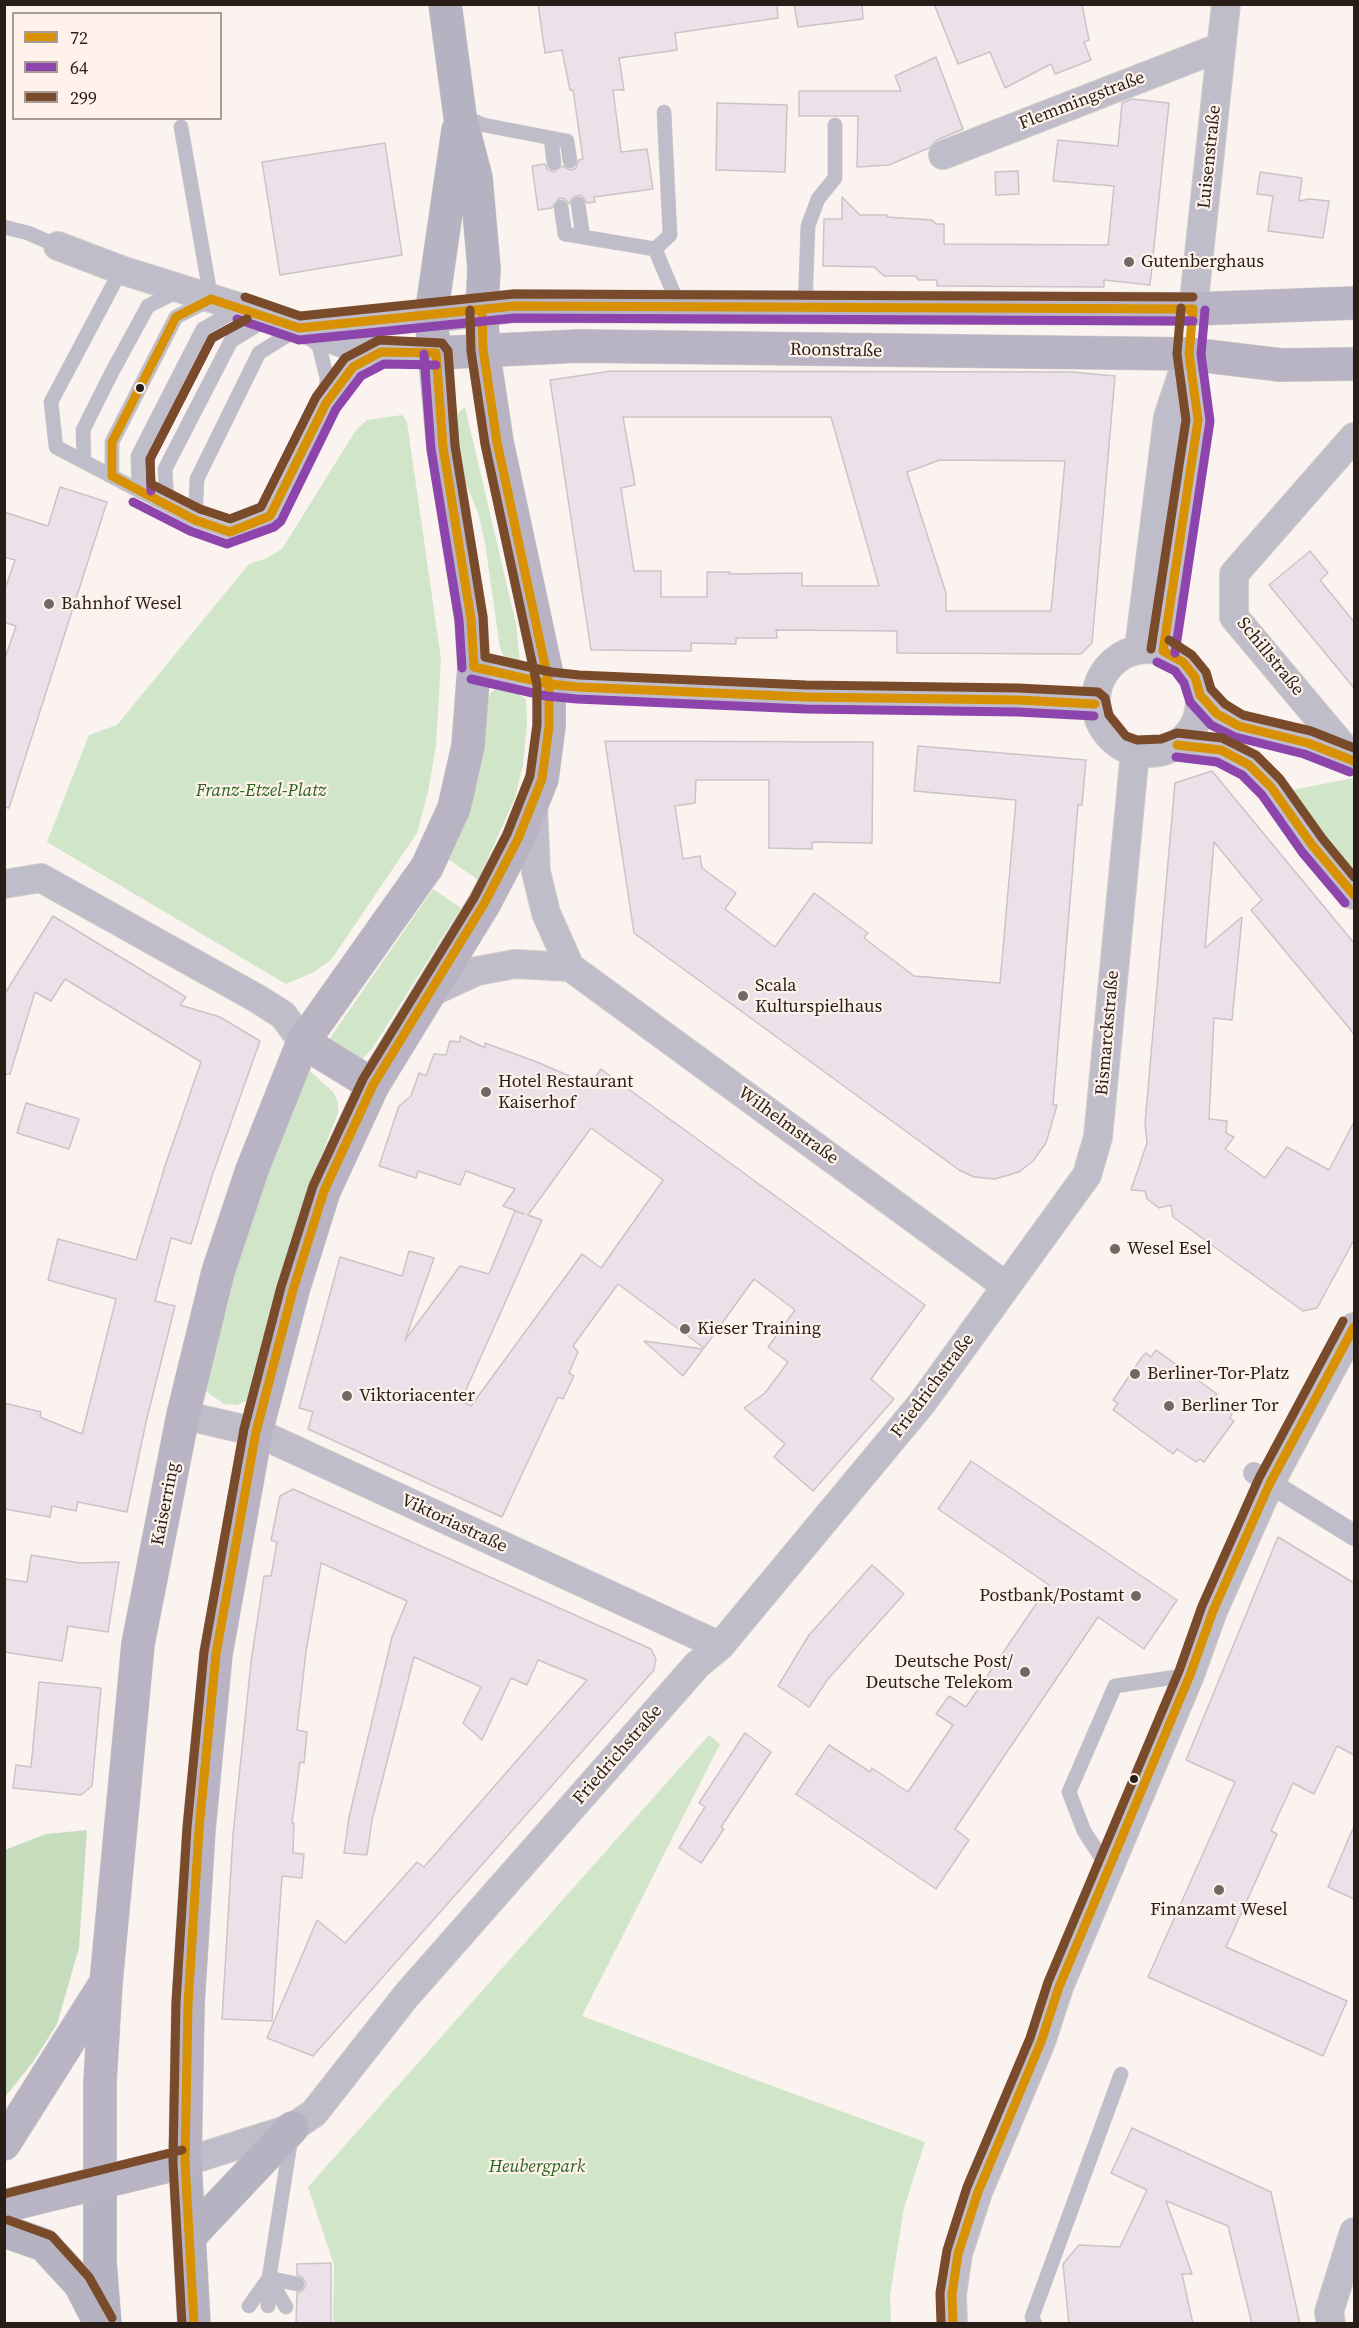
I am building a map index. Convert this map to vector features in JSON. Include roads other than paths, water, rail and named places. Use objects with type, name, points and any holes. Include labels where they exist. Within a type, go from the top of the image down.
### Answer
[{"type":"main road","points":[[194,2324],[185,2162],[188,2004],[195,1899],[216,1654],[256,1432],[293,1290],[324,1191],[373,1085],[484,904],[533,805],[542,779],[549,726],[549,684],[497,442],[483,349],[484,268],[476,178],[460,116],[445,4]]},
{"type":"main road","points":[[460,116],[431,316],[514,306],[1193,309],[1354,303]]},
{"type":"main road","points":[[1193,309],[1188,354],[1281,365],[1354,363]]},
{"type":"main road","name":"Kaiserring","points":[[100,2182],[100,2082],[106,1983],[138,1644],[183,1415],[219,1272],[252,1170],[303,1042],[427,867],[454,808],[468,746],[474,667],[471,619],[443,447],[431,316]]},
{"type":"main road","name":"Roonstraße","points":[[436,353],[579,346],[1188,354]]},
{"type":"main road","points":[[303,1042],[373,1085]]},
{"type":"main road","points":[[4,2144],[106,1983]]},
{"type":"main road","points":[[189,2237],[292,2128]]},
{"type":"main road","points":[[4,2206],[185,2162]]},
{"type":"main road","points":[[100,2182],[103,2324]]},
{"type":"main road","points":[[4,2231],[44,2245],[80,2284],[103,2324]]},
{"type":"street","name":"Luisenstraße","points":[[1193,309],[1226,4]]},
{"type":"street","name":"Flemmingstraße","points":[[943,155],[1221,47]]},
{"type":"street","points":[[58,246],[121,270],[271,317],[342,343],[381,352],[436,353]]},
{"type":"street","points":[[299,328],[431,316]]},
{"type":"street","points":[[1151,650],[1198,420],[1188,354]]},
{"type":"street","name":"Schillstraße","points":[[1354,438],[1234,574],[1234,617],[1354,761]]},
{"type":"street","points":[[1151,650],[1183,662],[1195,677],[1200,695],[1198,716],[1191,733],[1177,745],[1157,752],[1135,752],[1119,746],[1098,720],[1095,704],[1096,689],[1111,663],[1151,650]]},
{"type":"street","points":[[474,667],[549,684],[806,697],[1018,700],[1095,704]]},
{"type":"street","points":[[1200,695],[1216,714],[1239,726],[1308,743],[1354,761]]},
{"type":"street","points":[[1177,745],[1221,750],[1248,765],[1271,787],[1312,845],[1354,895]]},
{"type":"street","name":"Bismarckstraße","points":[[1006,1286],[1087,1174],[1098,1137],[1135,752]]},
{"type":"street","name":"Wilhelmstraße","points":[[533,805],[536,872],[546,913],[570,967],[1006,1286]]},
{"type":"street","points":[[4,884],[41,878],[258,999],[283,1015],[303,1042]]},
{"type":"street","points":[[429,993],[477,971],[515,964],[570,967]]},
{"type":"street","name":"Friedrichstraße","points":[[185,2162],[292,2128],[314,2114],[414,1987],[698,1665],[720,1646],[922,1403],[1006,1286]]},
{"type":"street","points":[[953,2324],[952,2294],[958,2254],[978,2192],[1190,1675],[1262,1478],[1354,1327]]},
{"type":"street","name":"Viktoriastraße","points":[[183,1415],[256,1432],[720,1646]]},
{"type":"street","points":[[1262,1478],[1354,1535]]},
{"type":"street","points":[[1332,2324],[1329,2312],[1354,2232]]},
{"type":"lane","points":[[655,249],[670,235],[664,112]]},
{"type":"lane","points":[[460,116],[484,125],[567,141],[570,161]]},
{"type":"lane","points":[[805,307],[808,226],[818,199],[835,178],[836,125]]},
{"type":"lane","points":[[112,476],[112,442],[176,317],[211,299],[181,127]]},
{"type":"lane","points":[[551,138],[554,163]]},
{"type":"lane","points":[[578,204],[584,237]]},
{"type":"lane","points":[[561,207],[565,234],[655,249]]},
{"type":"lane","points":[[4,227],[28,233],[58,246]]},
{"type":"lane","points":[[655,249],[680,306]]},
{"type":"lane","points":[[121,270],[51,402],[56,447],[195,520],[230,532],[270,516],[326,403],[354,367],[381,352]]},
{"type":"lane","points":[[84,462],[83,430],[148,306],[181,289]]},
{"type":"lane","points":[[140,491],[138,456],[203,329],[241,308]]},
{"type":"lane","points":[[167,505],[165,469],[231,341],[271,317]]},
{"type":"lane","points":[[195,520],[197,479],[259,353],[299,328],[319,346],[327,378],[326,403]]},
{"type":"lane","points":[[1110,1870],[1084,1831],[1069,1792],[1115,1686],[1190,1675]]},
{"type":"lane","points":[[1035,2324],[1032,2317],[1121,2074]]},
{"type":"lane","points":[[268,2307],[269,2278],[292,2128]]},
{"type":"lane","points":[[269,2278],[297,2284]]},
{"type":"lane","points":[[249,2306],[269,2278]]},
{"type":"lane","points":[[269,2278],[286,2307]]},
{"type":"place","name":"Gutenberghaus","points":[[1129,262]]},
{"type":"place","name":"Bahnhof Wesel","points":[[49,604]]},
{"type":"place","name":"Scala Kulturspielhaus","points":[[743,996]]},
{"type":"place","name":"Hotel Restaurant Kaiserhof","points":[[486,1092]]},
{"type":"place","name":"Wesel Esel","points":[[1115,1249]]},
{"type":"place","name":"Kieser Training","points":[[685,1329]]},
{"type":"place","name":"Berliner-Tor-Platz","points":[[1135,1374]]},
{"type":"place","name":"Viktoriacenter","points":[[347,1396]]},
{"type":"place","name":"Berliner Tor","points":[[1169,1406]]},
{"type":"place","name":"Postbank/Postamt","points":[[1136,1596]]},
{"type":"place","name":"Deutsche Post/ Deutsche Telekom","points":[[1025,1672]]},
{"type":"place","name":"Finanzamt Wesel","points":[[1219,1890]]},
{"type":"park label","name":"Franz-Etzel-Platz","points":[[261,791]]},
{"type":"park label","name":"Heubergpark","points":[[537,2167]]}]
